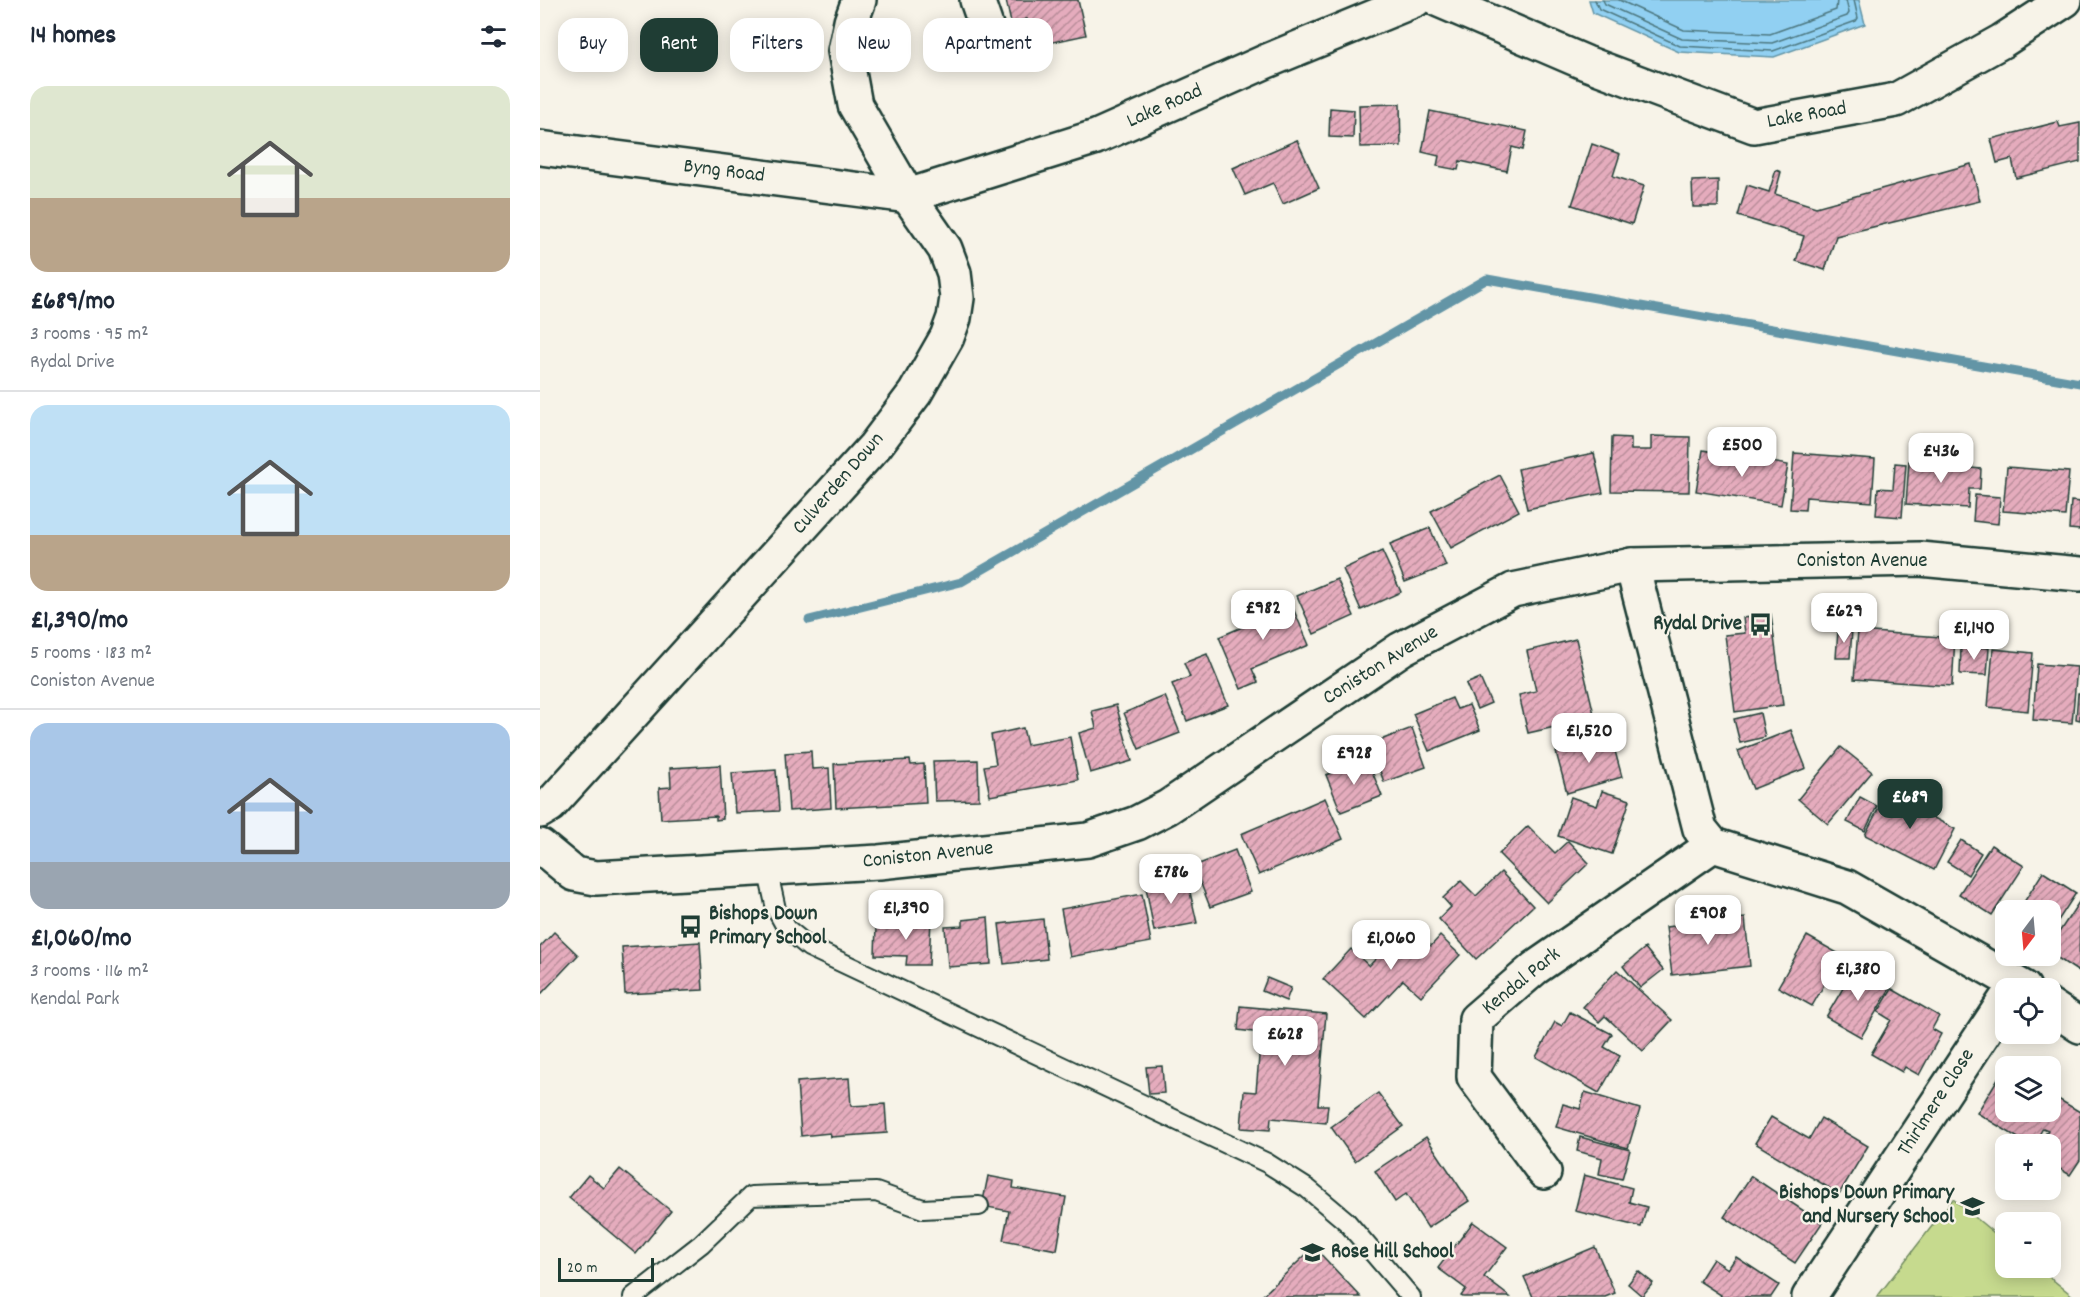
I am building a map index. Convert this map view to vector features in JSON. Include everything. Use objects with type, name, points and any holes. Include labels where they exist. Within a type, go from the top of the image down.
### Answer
[{"type":"street","name":"Culverden Down","points":[[540,811],[550,805],[875,446],[915,393],[947,337],[954,318],[957,298],[954,273],[945,249],[908,196],[855,105],[846,51],[851,22],[859,0]]},
{"type":"street","name":"Lake Road","points":[[908,196],[1096,137],[1267,61],[1415,0]]},
{"type":"street","name":"Lake Road","points":[[1439,0],[1586,63],[1754,126],[1896,100],[2002,41],[2064,0]]},
{"type":"street","name":"Byng Road","points":[[540,148],[908,196]]},
{"type":"street","name":"Coniston Avenue","points":[[540,846],[574,874],[596,878],[879,862],[1088,840],[1137,823],[1168,807],[1401,649],[1513,590],[1632,565],[1920,560],[2080,574]]},
{"type":"street","points":[[1632,565],[1700,829],[1713,845],[1847,887],[1995,978]]},
{"type":"street","name":"Kendal Park","points":[[1544,1172],[1474,1077],[1476,1019],[1535,968],[1713,845]]},
{"type":"street","points":[[2061,1013],[2080,1026]]},
{"type":"street","name":"Thirlmere Close","points":[[1809,1297],[1995,1018]]},
{"type":"lane","points":[[767,868],[776,909],[787,929],[809,947],[1267,1163],[1308,1189],[1346,1221],[1411,1297]]},
{"type":"lane","points":[[633,1297],[701,1244],[751,1196],[876,1192],[923,1209],[979,1206]]},
{"type":"green space","points":[[1953,1199],[1995,1234],[1995,1278],[2050,1278],[2074,1297],[1877,1297]]},
{"type":"water","points":[[1589,0],[1859,0],[1865,24],[1774,57],[1679,52],[1593,13]]},
{"type":"building","points":[[1006,0],[1078,0],[1086,35],[1053,42],[1053,18],[1010,18]]},
{"type":"building","points":[[1400,104],[1401,146],[1360,147],[1359,105]]},
{"type":"building","points":[[1330,108],[1354,110],[1353,138],[1329,137]]},
{"type":"building","points":[[1430,111],[1527,131],[1523,150],[1512,147],[1507,171],[1460,161],[1458,170],[1437,166],[1439,156],[1422,152]]},
{"type":"building","points":[[2058,122],[2060,127],[2080,123],[2080,162],[2016,178],[2012,159],[1997,163],[1991,139]]},
{"type":"building","points":[[1297,140],[1319,188],[1283,204],[1273,183],[1245,195],[1233,168]]},
{"type":"building","points":[[1592,144],[1620,154],[1613,176],[1644,186],[1632,224],[1572,205]]},
{"type":"building","points":[[1971,164],[1980,201],[1836,236],[1825,270],[1796,261],[1804,236],[1738,216],[1747,185],[1769,192],[1776,170],[1781,172],[1775,194],[1816,207]]},
{"type":"building","points":[[1718,180],[1718,207],[1693,207],[1692,181]]},
{"type":"building","points":[[1651,436],[1690,437],[1689,492],[1611,491],[1612,437],[1631,438],[1631,450],[1651,450]]},
{"type":"building","points":[[1703,450],[1788,465],[1781,505],[1696,491]]},
{"type":"building","points":[[1594,453],[1603,493],[1527,509],[1518,469]]},
{"type":"building","points":[[1794,453],[1875,459],[1872,502],[1806,497],[1805,510],[1790,509]]},
{"type":"building","points":[[1909,461],[1971,465],[1971,468],[1981,469],[1980,489],[1969,489],[1968,508],[1906,504]]},
{"type":"building","points":[[1895,463],[1906,464],[1902,517],[1876,515],[1878,488],[1893,489]]},
{"type":"building","points":[[2007,467],[2069,472],[2065,516],[2003,511]]},
{"type":"building","points":[[1500,475],[1519,511],[1451,548],[1431,511]]},
{"type":"building","points":[[1975,495],[2000,497],[1998,524],[1973,521]]},
{"type":"building","points":[[2071,501],[2080,502],[2080,530],[2069,529]]},
{"type":"building","points":[[1430,528],[1446,566],[1405,582],[1390,544]]},
{"type":"building","points":[[1382,551],[1401,592],[1361,610],[1343,569]]},
{"type":"building","points":[[1337,579],[1354,616],[1314,634],[1297,596]]},
{"type":"building","points":[[1276,596],[1282,610],[1292,606],[1309,645],[1252,669],[1258,682],[1241,689],[1219,637],[1263,618],[1257,604]]},
{"type":"building","points":[[1771,614],[1783,705],[1735,712],[1725,635],[1745,633],[1743,618]]},
{"type":"building","points":[[1838,630],[1852,630],[1850,658],[1836,658]]},
{"type":"building","points":[[1858,631],[1955,638],[1952,686],[1854,679]]},
{"type":"building","points":[[1576,639],[1595,718],[1528,733],[1519,695],[1536,691],[1527,651]]},
{"type":"building","points":[[1961,646],[1989,648],[1987,675],[1960,674]]},
{"type":"building","points":[[1993,649],[2033,653],[2028,711],[1988,707]]},
{"type":"building","points":[[1207,654],[1228,705],[1187,721],[1172,684],[1190,677],[1184,663]]},
{"type":"building","points":[[2037,664],[2077,667],[2072,723],[2033,720]]},
{"type":"building","points":[[1480,678],[1491,703],[1477,709],[1466,684]]},
{"type":"building","points":[[2078,693],[2080,693],[2080,720],[2076,719]]},
{"type":"building","points":[[1165,696],[1180,733],[1139,749],[1124,713]]},
{"type":"building","points":[[1452,698],[1457,709],[1469,705],[1480,730],[1429,751],[1413,714]]},
{"type":"building","points":[[1116,705],[1132,761],[1090,773],[1079,733],[1096,728],[1092,711]]},
{"type":"building","points":[[1760,713],[1765,737],[1740,743],[1734,719]]},
{"type":"building","points":[[1023,728],[1027,745],[1070,737],[1078,780],[990,796],[984,766],[996,764],[991,735]]},
{"type":"building","points":[[1412,728],[1426,767],[1384,782],[1370,744]]},
{"type":"building","points":[[1791,730],[1806,768],[1753,789],[1738,751]]},
{"type":"building","points":[[1611,736],[1622,777],[1567,793],[1556,752]]},
{"type":"building","points":[[1841,747],[1872,772],[1828,824],[1798,799]]},
{"type":"building","points":[[811,751],[812,769],[829,768],[831,808],[789,811],[785,753]]},
{"type":"building","points":[[1367,759],[1382,796],[1341,812],[1326,775]]},
{"type":"building","points":[[910,760],[911,765],[924,764],[926,803],[836,808],[834,764]]},
{"type":"building","points":[[978,760],[979,800],[935,801],[933,761]]},
{"type":"building","points":[[720,765],[723,819],[716,820],[716,816],[661,819],[659,788],[671,787],[670,768]]},
{"type":"building","points":[[776,770],[779,811],[735,813],[732,773]]},
{"type":"building","points":[[1909,790],[1925,799],[1919,810],[1955,829],[1934,870],[1865,835],[1887,792],[1904,800]]},
{"type":"building","points":[[1602,791],[1630,800],[1612,854],[1558,836],[1571,797],[1597,806]]},
{"type":"building","points":[[1860,797],[1877,806],[1865,831],[1847,822]]},
{"type":"building","points":[[1325,798],[1343,839],[1259,875],[1241,834]]},
{"type":"building","points":[[1528,826],[1555,853],[1568,841],[1589,863],[1547,903],[1499,854]]},
{"type":"building","points":[[1961,840],[1981,853],[1968,875],[1947,862]]},
{"type":"building","points":[[1991,845],[2024,866],[2002,900],[1995,900],[1995,910],[1992,915],[1959,894]]},
{"type":"building","points":[[1235,850],[1251,892],[1210,907],[1194,866]]},
{"type":"building","points":[[1501,872],[1533,906],[1476,959],[1439,919],[1451,907],[1443,898],[1461,881],[1476,896]]},
{"type":"building","points":[[2043,872],[2076,893],[2061,916],[2061,900],[2025,900]]},
{"type":"building","points":[[1187,879],[1197,923],[1154,931],[1146,887]]},
{"type":"building","points":[[1142,894],[1151,942],[1070,957],[1061,909]]},
{"type":"building","points":[[2079,902],[2079,972],[2061,960],[2061,929]]},
{"type":"building","points":[[903,917],[931,918],[929,965],[906,965],[907,956],[875,955],[876,926],[903,927]]},
{"type":"building","points":[[988,917],[991,964],[948,967],[945,927],[963,926],[963,920]]},
{"type":"building","points":[[1745,918],[1750,966],[1672,975],[1666,927]]},
{"type":"building","points":[[1043,919],[1047,959],[1004,964],[999,924]]},
{"type":"building","points":[[1408,925],[1431,946],[1440,936],[1460,955],[1421,996],[1403,980],[1366,1019],[1323,979],[1351,949],[1369,966]]},
{"type":"building","points":[[554,932],[578,955],[540,995],[540,947]]},
{"type":"building","points":[[1807,936],[1841,955],[1812,1006],[1778,987]]},
{"type":"building","points":[[700,942],[703,990],[625,994],[622,947]]},
{"type":"building","points":[[1645,948],[1663,970],[1640,988],[1623,966]]},
{"type":"building","points":[[1843,958],[1854,965],[1843,984],[1832,977]]},
{"type":"building","points":[[1856,966],[1891,987],[1861,1037],[1826,1017]]},
{"type":"building","points":[[1617,970],[1672,1020],[1643,1051],[1605,1016],[1599,1022],[1583,1007]]},
{"type":"building","points":[[1267,978],[1291,988],[1286,1001],[1262,991]]},
{"type":"building","points":[[1892,989],[1939,1016],[1932,1029],[1941,1034],[1919,1075],[1905,1067],[1902,1072],[1871,1054],[1891,1020],[1878,1012]]},
{"type":"building","points":[[1240,1006],[1326,1014],[1318,1105],[1328,1105],[1326,1123],[1271,1118],[1270,1130],[1241,1128],[1244,1091],[1256,1092],[1261,1033],[1238,1030]]},
{"type":"building","points":[[1570,1012],[1612,1034],[1604,1047],[1620,1056],[1599,1093],[1536,1057],[1555,1022],[1562,1026]]},
{"type":"building","points":[[1162,1066],[1164,1093],[1149,1094],[1146,1067]]},
{"type":"building","points":[[849,1078],[851,1106],[885,1104],[887,1133],[831,1137],[830,1133],[801,1136],[797,1082]]},
{"type":"building","points":[[1995,1083],[1995,1122],[2061,1122],[2061,1101],[2080,1112],[2080,1160],[2070,1175],[2061,1170],[2061,1134],[2045,1134],[2048,1130],[2043,1128],[2040,1134],[2012,1134],[1977,1113]]},
{"type":"building","points":[[1585,1092],[1640,1109],[1628,1148],[1556,1127],[1563,1104],[1580,1109]]},
{"type":"building","points":[[1378,1093],[1403,1126],[1355,1161],[1331,1127]]},
{"type":"building","points":[[1771,1117],[1809,1139],[1821,1118],[1868,1146],[1839,1194],[1755,1143]]},
{"type":"building","points":[[1426,1137],[1469,1201],[1428,1228],[1406,1194],[1395,1202],[1375,1171]]},
{"type":"building","points":[[1580,1137],[1630,1150],[1622,1179],[1599,1174],[1602,1158],[1577,1151]]},
{"type":"building","points":[[620,1169],[671,1211],[636,1254],[569,1198],[588,1175],[604,1188]]},
{"type":"building","points":[[1584,1175],[1632,1188],[1629,1202],[1647,1207],[1641,1227],[1575,1211]]},
{"type":"building","points":[[988,1176],[1014,1181],[1013,1188],[1066,1197],[1057,1250],[1003,1240],[1009,1211],[982,1206]]},
{"type":"building","points":[[1751,1176],[1822,1223],[1795,1263],[1724,1217]]},
{"type":"building","points":[[1473,1222],[1507,1247],[1484,1277],[1510,1297],[1463,1297],[1461,1296],[1466,1289],[1438,1268]]},
{"type":"building","points":[[1314,1247],[1361,1297],[1261,1297]]},
{"type":"building","points":[[1595,1247],[1615,1293],[1605,1297],[1533,1297],[1524,1277]]},
{"type":"building","points":[[1736,1257],[1779,1285],[1771,1297],[1720,1297],[1721,1295],[1699,1281],[1713,1259],[1728,1269]]},
{"type":"building","points":[[1638,1271],[1653,1283],[1642,1296],[1628,1284]]},
{"type":"waterway","points":[[809,620],[961,582],[1487,279],[2080,383]]},
{"type":"place","name":"Rydal Drive","points":[[1760,625]]},
{"type":"place","name":"Bishops Down Primary School","points":[[691,927]]},
{"type":"place","name":"Bishops Down Primary and Nursery School","points":[[1972,1206]]},
{"type":"place","name":"Rose Hill School","points":[[1313,1253]]}]
